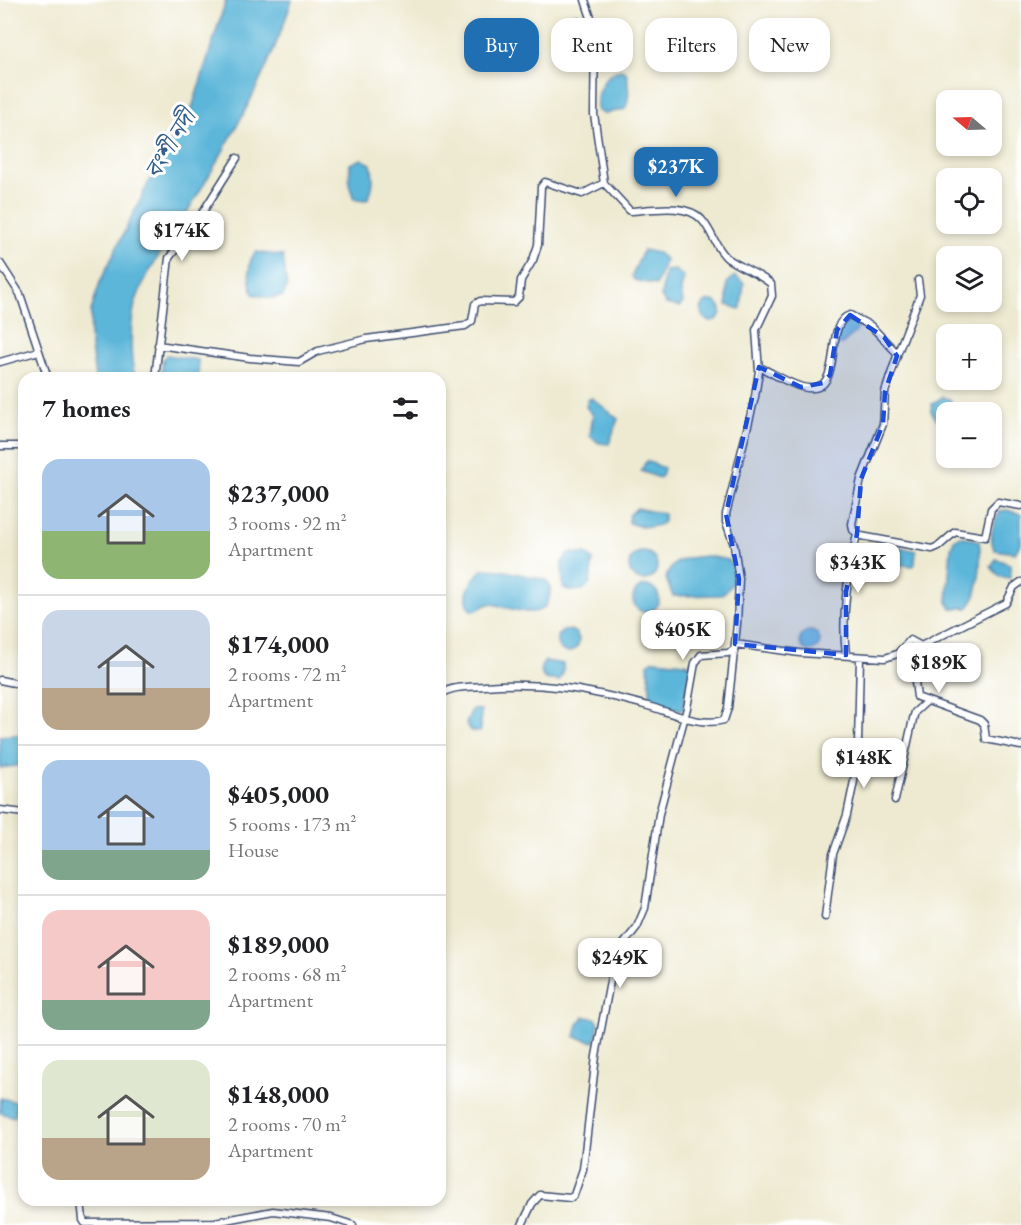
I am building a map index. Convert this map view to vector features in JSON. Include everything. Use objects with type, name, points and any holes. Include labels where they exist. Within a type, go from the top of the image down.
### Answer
[{"type":"street","points":[[446,690],[450,688],[521,683],[554,684],[613,696],[703,721],[724,720],[728,708],[739,579],[734,545],[726,522],[728,504],[755,397],[759,367],[756,330],[772,296],[771,284],[724,255],[702,220],[694,214],[662,209],[630,211],[604,183],[594,114],[595,30],[585,0]]},
{"type":"street","points":[[156,372],[170,258],[205,210],[237,158]]},
{"type":"street","points":[[158,345],[250,358],[299,362],[318,351],[366,339],[465,326],[472,321],[475,304],[480,301],[514,302],[519,297],[522,280],[538,245],[542,183],[551,182],[582,194],[604,183]]},
{"type":"street","points":[[0,263],[20,294],[46,372]]},
{"type":"street","points":[[918,280],[920,295],[885,392],[883,424],[861,480],[852,524],[857,534],[865,538],[932,549],[955,532],[985,537],[991,509],[998,502],[1021,506]]},
{"type":"street","points":[[759,367],[801,387],[810,388],[823,383],[830,375],[837,330],[843,318],[850,315],[861,319],[884,337],[897,356]]},
{"type":"street","points":[[0,362],[39,351]]},
{"type":"street","points":[[0,446],[18,446]]},
{"type":"street","points":[[846,655],[843,633],[846,592],[857,534]]},
{"type":"street","points":[[921,646],[1000,607],[1010,599],[1014,587],[1021,582]]},
{"type":"street","points":[[522,1225],[528,1210],[540,1195],[570,1198],[574,1195],[583,1168],[596,1056],[615,954],[637,927],[645,908],[659,814],[698,657],[735,647],[891,658],[910,640],[921,646]]},
{"type":"street","points":[[921,646],[915,691],[917,697],[980,720],[984,724],[986,739],[1021,746]]},
{"type":"street","points":[[825,916],[833,854],[847,815],[854,781],[858,744],[860,657]]},
{"type":"street","points":[[0,680],[18,684]]},
{"type":"street","points":[[895,800],[915,712],[926,702]]},
{"type":"street","points":[[0,810],[18,812]]},
{"type":"street","points":[[82,1206],[86,1223],[215,1221],[273,1211],[331,1218],[353,1225]]},
{"type":"highlighted area","points":[[850,315],[884,337],[897,356],[885,392],[883,424],[861,479],[857,534],[846,592],[846,655],[735,644],[739,579],[726,514],[759,367],[801,387],[823,383],[830,375],[837,330]]},
{"type":"water","name":"বংশী নদী","points":[[226,0],[292,0],[271,56],[245,110],[141,289],[134,309],[132,329],[131,351],[134,372],[94,372],[90,338],[91,311],[100,282],[162,155],[191,111]]},
{"type":"water","points":[[576,13],[586,18],[563,18]]},
{"type":"water","points":[[615,72],[626,72],[628,100],[625,109],[604,114],[598,111],[597,99],[601,86]]},
{"type":"water","points":[[361,159],[371,164],[372,169],[372,187],[367,200],[354,199],[349,185],[350,164]]},
{"type":"water","points":[[643,250],[658,253],[666,260],[656,285],[634,280],[632,276]]},
{"type":"water","points":[[256,252],[283,256],[287,288],[283,296],[271,298],[253,294],[250,266]]},
{"type":"water","points":[[675,270],[684,277],[681,290],[683,303],[679,307],[666,304],[661,297],[665,271]]},
{"type":"water","points":[[735,276],[744,283],[739,309],[727,305],[727,283]]},
{"type":"water","points":[[711,301],[718,304],[721,311],[718,318],[711,321],[704,318],[701,311],[704,304]]},
{"type":"water","points":[[851,321],[857,324],[857,331],[841,345],[837,344],[840,330],[844,324]]},
{"type":"water","points":[[167,355],[198,360],[199,372],[162,372],[163,359]]},
{"type":"water","points":[[942,397],[951,402],[936,402],[936,418],[931,411],[932,404]]},
{"type":"water","points":[[592,398],[618,419],[609,444],[599,443],[590,436],[593,415],[586,407],[588,400]]},
{"type":"water","points":[[646,461],[664,468],[662,476],[659,478],[641,471]]},
{"type":"water","points":[[637,508],[664,514],[664,522],[657,526],[647,527],[629,523],[629,515]]},
{"type":"water","points":[[1007,510],[1021,514],[1021,543],[1015,553],[995,550],[992,540],[992,530],[1000,511]]},
{"type":"water","points":[[961,536],[979,541],[978,586],[968,608],[951,608],[947,602],[951,548],[954,540]]},
{"type":"water","points":[[889,544],[916,551],[915,564],[912,566],[886,563]]},
{"type":"water","points":[[643,552],[653,556],[657,566],[653,576],[643,580],[633,576],[629,566],[633,556]]},
{"type":"water","points":[[568,553],[586,554],[593,559],[590,583],[583,590],[570,591],[563,587],[562,563]]},
{"type":"water","points":[[707,556],[729,560],[735,575],[730,587],[721,595],[673,596],[666,579],[672,566],[682,560]]},
{"type":"water","points":[[996,559],[1010,564],[1010,578],[1000,577],[991,567]]},
{"type":"water","points":[[483,569],[501,570],[546,580],[550,590],[545,606],[532,612],[524,612],[490,604],[473,611],[467,601],[468,589]]},
{"type":"water","points":[[646,586],[655,590],[659,599],[655,608],[646,612],[637,608],[633,599],[637,590]]},
{"type":"water","points":[[568,630],[576,633],[579,641],[576,649],[568,652],[560,649],[557,641],[560,633]]},
{"type":"water","points":[[810,631],[817,634],[820,641],[817,648],[810,651],[803,648],[800,641],[803,634]]},
{"type":"water","points":[[654,660],[686,663],[691,666],[683,710],[651,704],[648,664]]},
{"type":"water","points":[[545,661],[563,664],[563,673],[559,681],[545,679],[542,675],[541,667]]},
{"type":"water","points":[[472,709],[481,710],[480,732],[471,731],[466,724]]},
{"type":"water","points":[[18,734],[18,766],[0,768],[0,736]]},
{"type":"water","points":[[584,1017],[595,1018],[599,1023],[595,1042],[575,1037],[578,1024]]},
{"type":"water","points":[[1,1098],[17,1102],[15,1117],[0,1113]]}]
